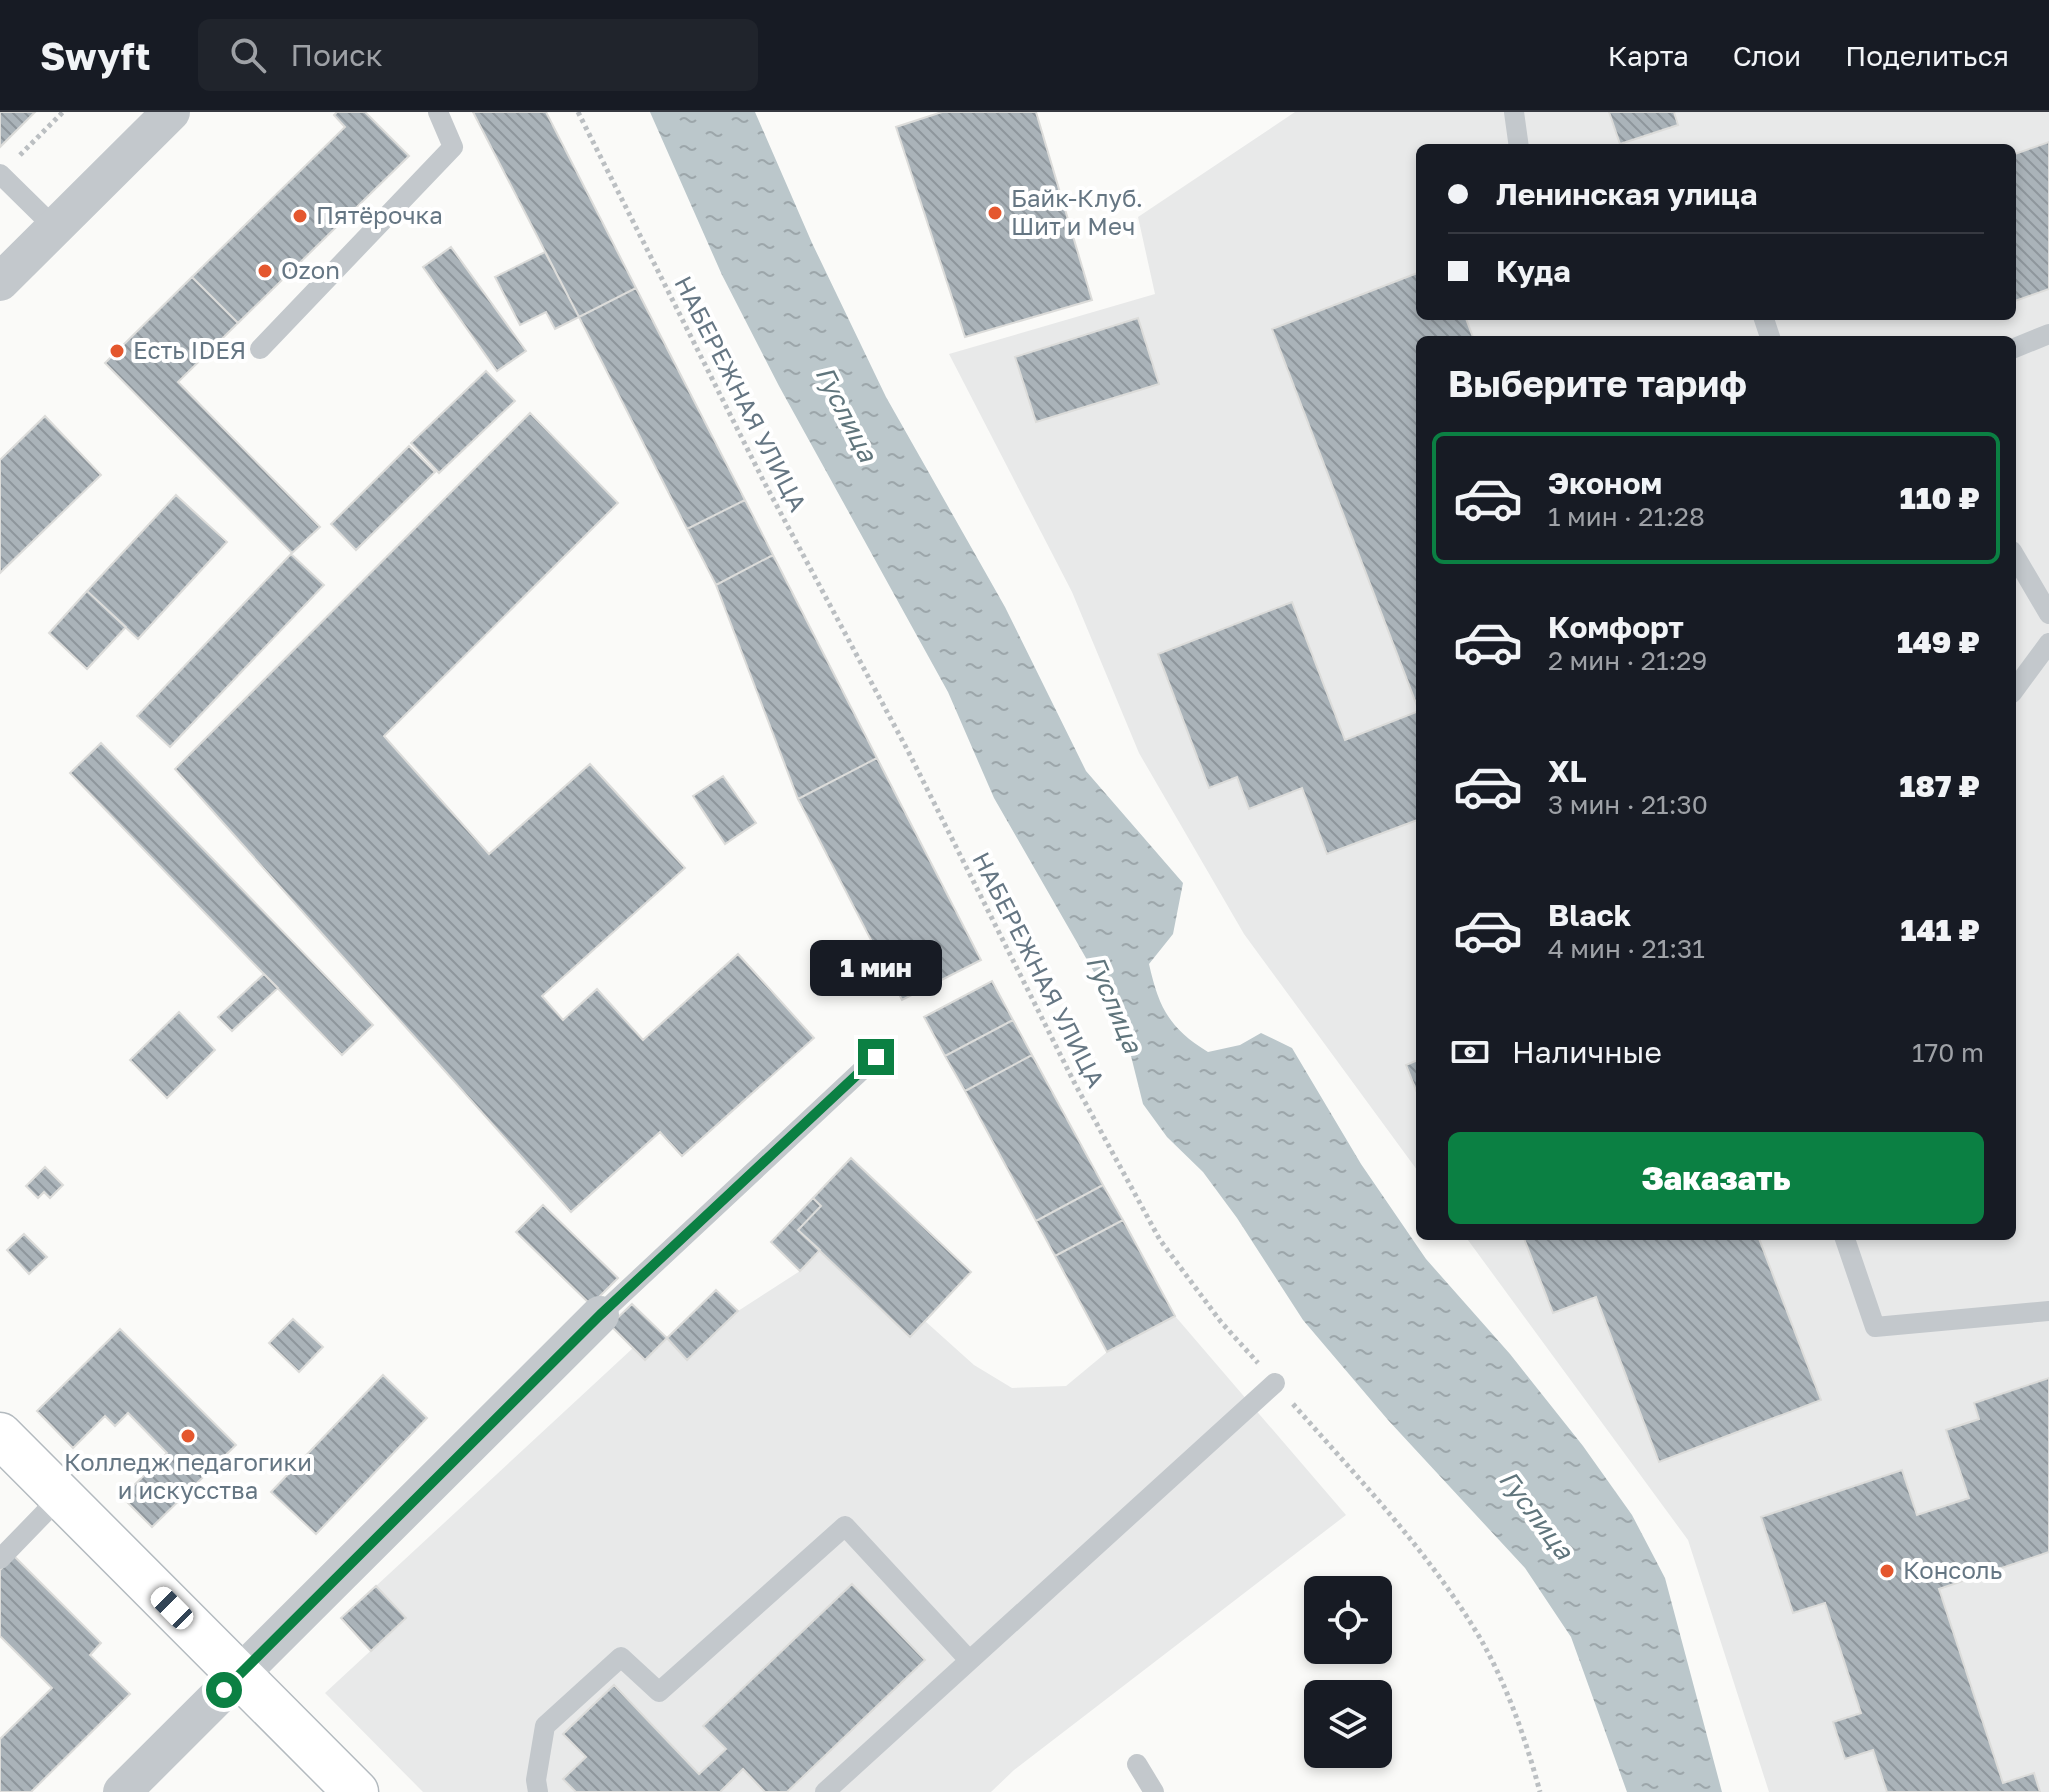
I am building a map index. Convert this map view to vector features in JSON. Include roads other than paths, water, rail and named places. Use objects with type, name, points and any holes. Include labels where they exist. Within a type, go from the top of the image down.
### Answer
[{"type":"street","points":[[0,282],[171,112]]},
{"type":"street","points":[[122,1792],[600,1315]]},
{"type":"street","points":[[0,1435],[356,1792]]},
{"type":"lane","points":[[260,349],[453,147],[438,112]]},
{"type":"lane","points":[[1514,112],[1518,144]]},
{"type":"lane","points":[[0,175],[55,228]]},
{"type":"lane","points":[[2016,347],[2049,334]]},
{"type":"lane","points":[[2016,558],[2049,614]]},
{"type":"lane","points":[[2016,688],[2049,643]]},
{"type":"lane","points":[[600,1315],[876,1057]]},
{"type":"lane","points":[[1845,1240],[1875,1327],[2049,1311]]},
{"type":"lane","points":[[825,1792],[1275,1383]]},
{"type":"lane","points":[[0,1559],[61,1496]]},
{"type":"lane","points":[[538,1792],[536,1780],[545,1726],[621,1657],[659,1692],[845,1526],[969,1660]]},
{"type":"lane","points":[[1137,1764],[1154,1792]]},
{"type":"water","name":"Гуслица","points":[[650,112],[755,112],[812,243],[886,397],[1005,607],[1086,771],[1183,883],[1173,934],[1149,964],[1157,993],[1168,1016],[1184,1034],[1208,1052],[1240,1045],[1261,1033],[1292,1048],[1361,1164],[1426,1259],[1510,1354],[1583,1446],[1632,1515],[1665,1578],[1722,1792],[1627,1792],[1571,1637],[1525,1568],[1388,1420],[1303,1320],[1237,1218],[1203,1172],[1167,1137],[1143,1104],[1130,1052],[1094,972],[994,798],[948,692],[779,386],[722,275]]},
{"type":"place","name":"Байк-Клуб. Шит и Меч","points":[[995,213]]},
{"type":"place","name":"Пятёрочка","points":[[300,216]]},
{"type":"place","name":"Ozon","points":[[265,271]]},
{"type":"place","name":"Есть IDЕЯ","points":[[117,351]]},
{"type":"place","name":"Колледж педагогики и искусства","points":[[188,1436]]},
{"type":"place","name":"Консоль","points":[[1887,1571]]}]
